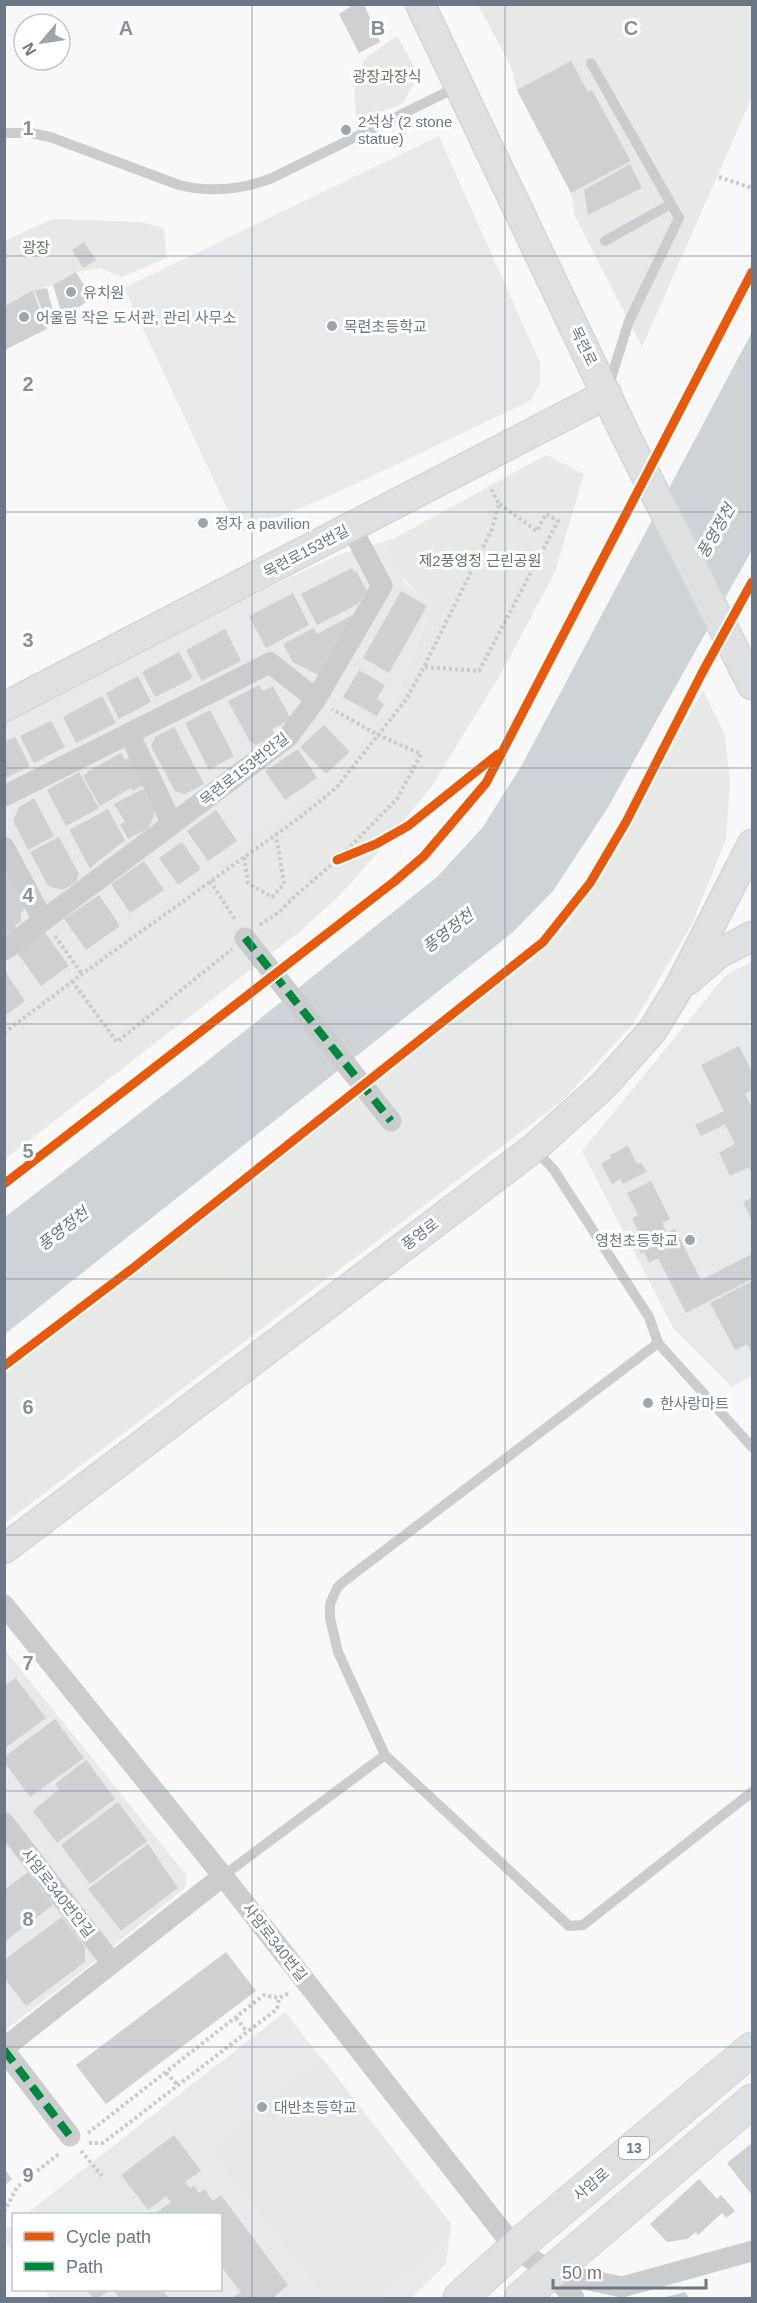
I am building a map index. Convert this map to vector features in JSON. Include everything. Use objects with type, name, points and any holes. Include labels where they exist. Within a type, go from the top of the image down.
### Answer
[{"type":"main road","name":"목련로","points":[[420,4],[625,434],[748,672]]},
{"type":"main road","name":"목련로153번길","points":[[4,706],[607,394]]},
{"type":"main road","name":"풍영로","points":[[4,1549],[534,1148],[604,1085],[652,1031],[678,989],[753,844]]},
{"type":"main road","points":[[678,989],[718,954],[753,936]]},
{"type":"main road","name":"사암로","points":[[460,2298],[515,2248],[753,2049]]},
{"type":"main road","points":[[521,2298],[753,2100]]},
{"type":"street","name":"목련로153번안길","points":[[4,950],[288,737],[316,699],[382,586],[351,527]]},
{"type":"street","points":[[4,796],[270,663],[316,699]]},
{"type":"street","points":[[129,733],[172,824]]},
{"type":"street","points":[[4,847],[44,921]]},
{"type":"street","points":[[245,938],[391,1121]]},
{"type":"street","name":"사암로340번길","points":[[4,1605],[223,1876],[515,2248],[551,2272]]},
{"type":"street","name":"사암로340번안길","points":[[4,1823],[112,1963]]},
{"type":"street","points":[[73,2139],[4,2049],[223,1876]]},
{"type":"street","points":[[551,2272],[622,2287],[753,2251]]},
{"type":"street","points":[[551,2272],[574,2298]]},
{"type":"lane","points":[[591,63],[679,218],[629,321],[607,394]]},
{"type":"lane","points":[[4,133],[31,133],[50,137],[196,190],[235,189],[272,178],[458,87]]},
{"type":"lane","points":[[605,241],[670,204]]},
{"type":"lane","points":[[534,1148],[554,1170],[649,1317],[658,1343],[753,1447]]},
{"type":"lane","points":[[658,1343],[362,1567],[337,1588],[330,1604],[330,1618],[338,1652],[385,1755],[568,1926],[583,1925],[753,1792]]},
{"type":"lane","points":[[223,1876],[385,1755]]},
{"type":"path","points":[[719,177],[753,188]]},
{"type":"path","points":[[424,667],[478,671],[558,520],[546,514],[537,531],[499,504],[490,487]]},
{"type":"path","points":[[4,1033],[72,981],[276,835],[336,788],[405,701],[492,529],[499,504]]},
{"type":"path","points":[[72,981],[117,1042],[279,912],[337,860],[397,799],[421,754],[378,735],[316,699]]},
{"type":"path","points":[[244,857],[248,883],[272,897],[284,884],[276,835]]},
{"type":"path","points":[[337,860],[357,852]]},
{"type":"path","points":[[210,881],[245,938]]},
{"type":"path","points":[[44,921],[82,974]]},
{"type":"path","points":[[4,2212],[17,2187],[73,2139],[166,2073],[264,1995],[279,1998],[290,1992]]},
{"type":"path","points":[[73,2139],[102,2143],[277,2009],[279,1998]]},
{"type":"path","points":[[236,2018],[247,2032]]},
{"type":"path","points":[[166,2073],[178,2085]]},
{"type":"path","points":[[73,2139],[102,2176]]},
{"type":"shaded area","name":"목련초등학교","points":[[439,136],[540,363],[540,384],[530,401],[336,493],[239,534],[124,288]]},
{"type":"shaded area","points":[[395,538],[388,546],[405,583],[431,602],[430,612],[395,701],[333,777],[126,931],[5,1026],[5,722],[272,586],[341,554]]},
{"type":"shaded area","name":"영천초등학교","points":[[752,961],[752,1376],[732,1387],[673,1328],[582,1151],[725,976]]},
{"type":"shaded area","points":[[5,1650],[187,1876],[185,1888],[5,2030]]},
{"type":"shaded area","name":"대반초등학교","points":[[285,2012],[451,2224],[446,2264],[411,2298],[51,2298],[45,2291],[222,2291],[222,2213],[27,2213]]},
{"type":"shaded area","points":[[12,2225],[12,2250],[4,2239],[5,2231]]},
{"type":"green space","points":[[478,5],[752,5],[752,97],[642,347],[575,216],[571,193],[517,90],[511,67]]},
{"type":"green space","name":"광장과장식","points":[[397,36],[419,75],[403,103],[357,123],[354,92],[364,59]]},
{"type":"green space","name":"광장","points":[[53,219],[141,222],[164,228],[167,258],[121,277],[101,268],[76,272],[53,285],[33,290],[5,306],[4,241]]},
{"type":"green space","name":"제2풍영정 근린공원","points":[[546,455],[584,474],[555,572],[503,670],[432,786],[339,896],[298,933],[5,1159],[5,1026],[126,931],[333,777],[395,701],[430,612],[431,602],[398,572],[388,546],[395,538]]},
{"type":"green space","points":[[703,690],[725,735],[730,783],[726,839],[692,924],[632,1025],[563,1100],[5,1523],[5,1372],[195,1226],[461,1015],[526,962],[567,924],[601,876]]},
{"type":"green space","points":[[322,2058],[451,2224],[450,2235],[376,2298],[327,2298],[215,2155],[214,2147]]},
{"type":"water","name":"풍영정천","points":[[752,332],[752,550],[607,809],[553,891],[512,933],[5,1334],[5,1217],[206,1062],[437,877],[483,827],[523,763]]},
{"type":"building","points":[[354,4],[364,4],[380,42],[359,53],[339,14]]},
{"type":"building","points":[[571,61],[588,92],[592,90],[631,161],[571,193],[517,90]]},
{"type":"building","points":[[630,164],[642,188],[588,215],[584,190]]},
{"type":"building","points":[[84,242],[96,260],[83,268],[72,250]]},
{"type":"building","name":"유치원","points":[[76,272],[92,298],[63,318],[53,285]]},
{"type":"building","points":[[47,288],[56,322],[48,325],[34,290]]},
{"type":"building","name":"어울림 작은 도서관, 관리 사무소","points":[[33,290],[47,329],[5,350],[5,306]]},
{"type":"building","name":"정자 a pavilion","points":[[205,516],[209,526],[200,530],[196,519]]},
{"type":"building","points":[[352,568],[367,591],[358,604],[317,625],[301,594]]},
{"type":"building","points":[[401,591],[427,606],[389,673],[363,658]]},
{"type":"building","points":[[293,593],[309,625],[266,648],[249,616]]},
{"type":"building","points":[[358,612],[328,669],[318,675],[293,662],[283,644],[314,628],[317,634]]},
{"type":"building","points":[[225,629],[241,661],[202,681],[186,650]]},
{"type":"building","points":[[179,652],[193,678],[155,697],[142,672]]},
{"type":"building","points":[[359,670],[385,685],[377,699],[384,704],[377,716],[343,697]]},
{"type":"building","points":[[138,676],[151,702],[119,719],[106,693]]},
{"type":"building","points":[[259,685],[263,691],[273,686],[291,719],[272,729],[275,735],[256,745],[250,742],[228,701]]},
{"type":"building","points":[[102,696],[116,723],[76,743],[63,717]]},
{"type":"building","points":[[210,710],[234,756],[209,770],[185,723]]},
{"type":"building","points":[[51,721],[65,747],[34,763],[20,736]]},
{"type":"building","points":[[324,725],[350,752],[326,774],[300,747]]},
{"type":"building","points":[[174,727],[204,784],[185,794],[175,791],[151,746],[155,737]]},
{"type":"building","points":[[15,737],[30,766],[4,779],[4,742]]},
{"type":"building","points":[[298,749],[317,778],[285,800],[265,771]]},
{"type":"building","points":[[121,753],[125,760],[131,757],[145,784],[133,791],[131,788],[100,806],[83,776]]},
{"type":"building","points":[[79,772],[99,808],[66,826],[47,790]]},
{"type":"building","points":[[143,789],[154,810],[154,815],[149,828],[128,839],[120,824],[125,822],[114,804]]},
{"type":"building","points":[[34,798],[54,836],[28,850],[13,821],[19,807]]},
{"type":"building","points":[[108,809],[125,840],[90,868],[69,830]]},
{"type":"building","points":[[216,810],[237,841],[208,861],[187,831]]},
{"type":"building","points":[[59,837],[79,874],[76,882],[63,890],[48,886],[30,852]]},
{"type":"building","points":[[182,842],[201,869],[178,885],[159,858]]},
{"type":"building","points":[[144,861],[164,890],[130,913],[111,884]]},
{"type":"building","points":[[7,875],[25,908],[21,913],[21,922],[16,924],[15,930],[4,935],[4,876]]},
{"type":"building","points":[[99,895],[120,926],[86,950],[64,919]]},
{"type":"building","points":[[44,931],[69,966],[41,986],[16,951]]},
{"type":"building","points":[[5,971],[25,1001],[5,1016]]},
{"type":"building","points":[[739,1046],[752,1072],[752,1090],[745,1094],[752,1107],[752,1175],[749,1167],[730,1176],[719,1153],[735,1144],[725,1124],[701,1136],[695,1125],[724,1111],[701,1065]]},
{"type":"building","points":[[628,1146],[637,1164],[641,1162],[646,1172],[623,1184],[620,1179],[612,1184],[601,1164],[611,1158],[610,1155]]},
{"type":"building","points":[[651,1181],[670,1219],[662,1223],[667,1233],[675,1229],[701,1280],[752,1254],[752,1279],[686,1313],[658,1258],[649,1263],[644,1252],[641,1254],[631,1234],[638,1231],[632,1218],[638,1215],[627,1193]]},
{"type":"building","points":[[752,1197],[752,1221],[743,1202]]},
{"type":"building","points":[[752,1281],[752,1353],[747,1344],[735,1350],[710,1303]]},
{"type":"building","points":[[16,1678],[46,1718],[4,1749],[4,1686]]},
{"type":"building","points":[[55,1719],[84,1758],[30,1797],[4,1762],[4,1757]]},
{"type":"building","points":[[86,1760],[115,1799],[57,1843],[33,1811],[59,1789],[55,1784]]},
{"type":"building","points":[[118,1802],[147,1841],[90,1884],[61,1845]]},
{"type":"building","points":[[148,1844],[178,1888],[121,1931],[88,1889]]},
{"type":"building","points":[[28,1872],[53,1905],[4,1942],[4,1890]]},
{"type":"building","points":[[62,1917],[85,1947],[85,1962],[26,2006],[4,1977],[4,1960]]},
{"type":"building","points":[[226,1952],[256,1991],[106,2104],[76,2065]]},
{"type":"building","points":[[174,2135],[201,2171],[185,2182],[190,2188],[194,2185],[199,2193],[204,2189],[213,2201],[221,2195],[288,2285],[273,2298],[232,2298],[241,2292],[222,2268],[222,2213],[155,2213],[171,2202],[166,2196],[148,2210],[121,2175]]},
{"type":"building","points":[[752,2143],[752,2195],[727,2163]]},
{"type":"building","points":[[5,2170],[12,2179],[5,2185]]},
{"type":"building","points":[[699,2179],[717,2199],[721,2195],[735,2211],[726,2218],[722,2213],[698,2235],[696,2232],[687,2239],[667,2242],[650,2224]]},
{"type":"building","points":[[87,2291],[108,2291],[98,2298],[93,2298]]},
{"type":"building","points":[[114,2291],[163,2291],[169,2298],[120,2298]]},
{"type":"building","points":[[685,2292],[689,2298],[662,2298]]},
{"type":"marked path","points":[[245,938],[391,1121]]},
{"type":"marked path","points":[[4,2050],[70,2136]]},
{"type":"cycle path","points":[[4,1184],[395,881],[424,856],[486,783],[752,272]]},
{"type":"cycle path","points":[[4,1366],[133,1268],[543,942],[590,883],[626,822],[702,673],[752,582]]},
{"type":"cycle path","points":[[337,860],[376,844],[408,826],[498,754]]},
{"type":"place","name":"2석상 (2 stone statue)","points":[[346,130]]},
{"type":"place","name":"유치원","points":[[71,292]]},
{"type":"place","name":"어울림 작은 도서관, 관리 사무소","points":[[24,317]]},
{"type":"place","name":"목련초등학교","points":[[332,326]]},
{"type":"place","name":"정자 a pavilion","points":[[203,523]]},
{"type":"place","name":"영천초등학교","points":[[690,1240]]},
{"type":"place","name":"한사랑마트","points":[[648,1403]]},
{"type":"place","name":"대반초등학교","points":[[262,2107]]}]
